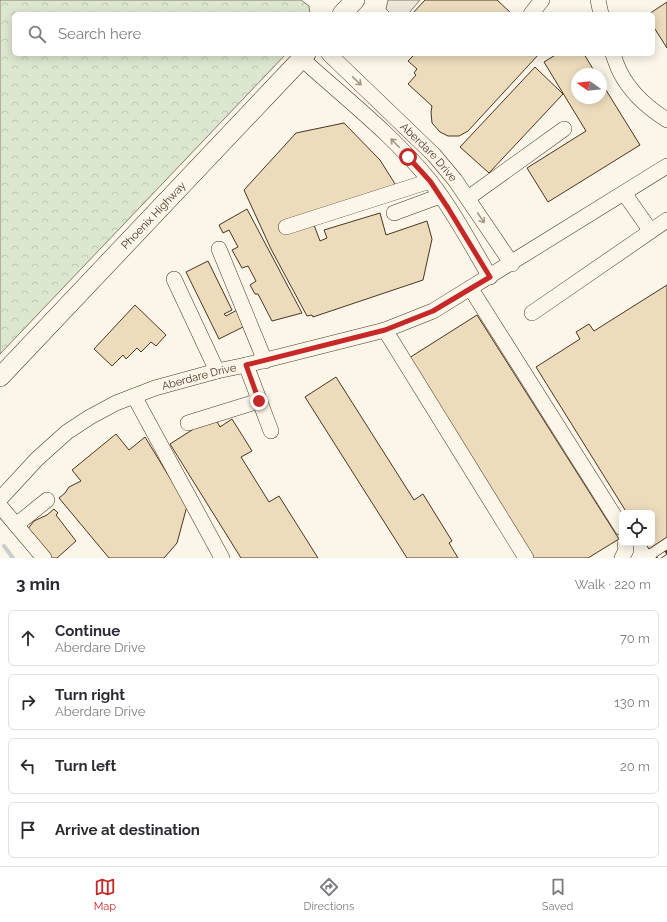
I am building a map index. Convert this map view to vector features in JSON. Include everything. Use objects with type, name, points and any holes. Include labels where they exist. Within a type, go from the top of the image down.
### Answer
[{"type":"main road","name":"Phoenix Highway","points":[[0,377],[304,56]]},
{"type":"street","points":[[533,12],[542,0]]},
{"type":"street","points":[[598,0],[601,12]]},
{"type":"street","name":"Aberdare Drive","points":[[304,56],[386,135],[430,181],[490,277]]},
{"type":"street","name":"Aberdare Drive","points":[[331,56],[434,155],[468,198],[512,264]]},
{"type":"street","points":[[614,56],[620,72],[636,95],[655,112],[667,120]]},
{"type":"street","points":[[468,198],[564,129]]},
{"type":"street","name":"Aberdare Drive","points":[[0,499],[37,458],[67,432],[116,403],[155,388],[217,371],[265,361],[385,330],[433,311],[512,264],[667,166]]},
{"type":"street","points":[[286,226],[430,181]]},
{"type":"street","points":[[624,193],[650,230]]},
{"type":"street","points":[[394,213],[440,196]]},
{"type":"street","points":[[532,313],[650,230],[667,220]]},
{"type":"street","points":[[219,249],[265,361]]},
{"type":"street","points":[[174,279],[217,371]]},
{"type":"street","points":[[471,289],[619,523]]},
{"type":"street","points":[[385,330],[526,558]]},
{"type":"street","points":[[246,365],[271,430]]},
{"type":"street","points":[[134,396],[222,558]]},
{"type":"street","points":[[188,423],[259,401]]},
{"type":"street","points":[[16,525],[47,500]]},
{"type":"street","points":[[0,506],[44,558]]},
{"type":"street","points":[[622,558],[626,550],[625,546]]},
{"type":"green space","points":[[0,0],[301,0],[309,6],[310,12],[12,12],[12,56],[284,56],[0,354]]},
{"type":"shaded area","points":[[388,0],[420,0],[410,12],[389,12],[386,9]]},
{"type":"building","points":[[425,0],[497,0],[510,12],[414,12]]},
{"type":"building","points":[[667,2],[667,48],[655,29],[655,12],[652,12]]},
{"type":"building","points":[[413,56],[537,56],[468,131],[459,136],[448,136],[440,132],[432,123],[432,106],[408,84],[416,75],[414,73],[417,69],[408,61]]},
{"type":"building","points":[[554,56],[585,56],[592,68],[571,68],[571,104],[607,104],[607,92],[640,145],[548,202],[527,168],[586,131],[544,62]]},
{"type":"building","points":[[535,67],[563,94],[489,173],[460,147]]},
{"type":"building","points":[[344,123],[380,160],[397,187],[314,225],[320,241],[327,238],[324,230],[380,213],[386,235],[427,221],[432,239],[423,280],[313,317],[312,315],[307,316],[271,249],[244,190],[296,133]]},
{"type":"building","points":[[247,209],[302,313],[272,321],[258,294],[255,294],[250,285],[256,281],[248,266],[242,268],[232,250],[238,247],[229,230],[223,233],[219,225]]},
{"type":"building","points":[[208,261],[232,310],[224,314],[226,316],[237,310],[245,326],[219,339],[186,272]]},
{"type":"building","points":[[667,285],[667,537],[655,545],[655,510],[625,510],[536,367],[580,339],[576,332],[589,324],[594,331]]},
{"type":"building","points":[[135,305],[166,335],[156,346],[151,342],[141,352],[137,348],[126,359],[123,355],[112,366],[94,349]]},
{"type":"building","points":[[477,315],[619,539],[588,558],[531,558],[409,358]]},
{"type":"building","points":[[336,377],[414,500],[423,494],[452,541],[449,543],[458,558],[407,558],[305,397]]},
{"type":"building","points":[[214,416],[220,427],[232,419],[252,451],[241,457],[269,502],[279,496],[318,558],[241,558],[170,444]]},
{"type":"building","points":[[116,434],[129,450],[145,437],[187,506],[177,543],[164,558],[109,558],[59,498],[69,487],[81,481],[72,470]]},
{"type":"building","points":[[54,509],[58,513],[56,515],[76,541],[57,558],[49,558],[27,530],[34,521],[47,515]]},
{"type":"waterway","points":[[4,546],[13,558]]},
{"type":"railway","points":[[658,558],[667,552]]},
{"type":"route","points":[[259,401],[246,365],[385,330],[433,311],[490,277],[430,181],[408,157]]}]
